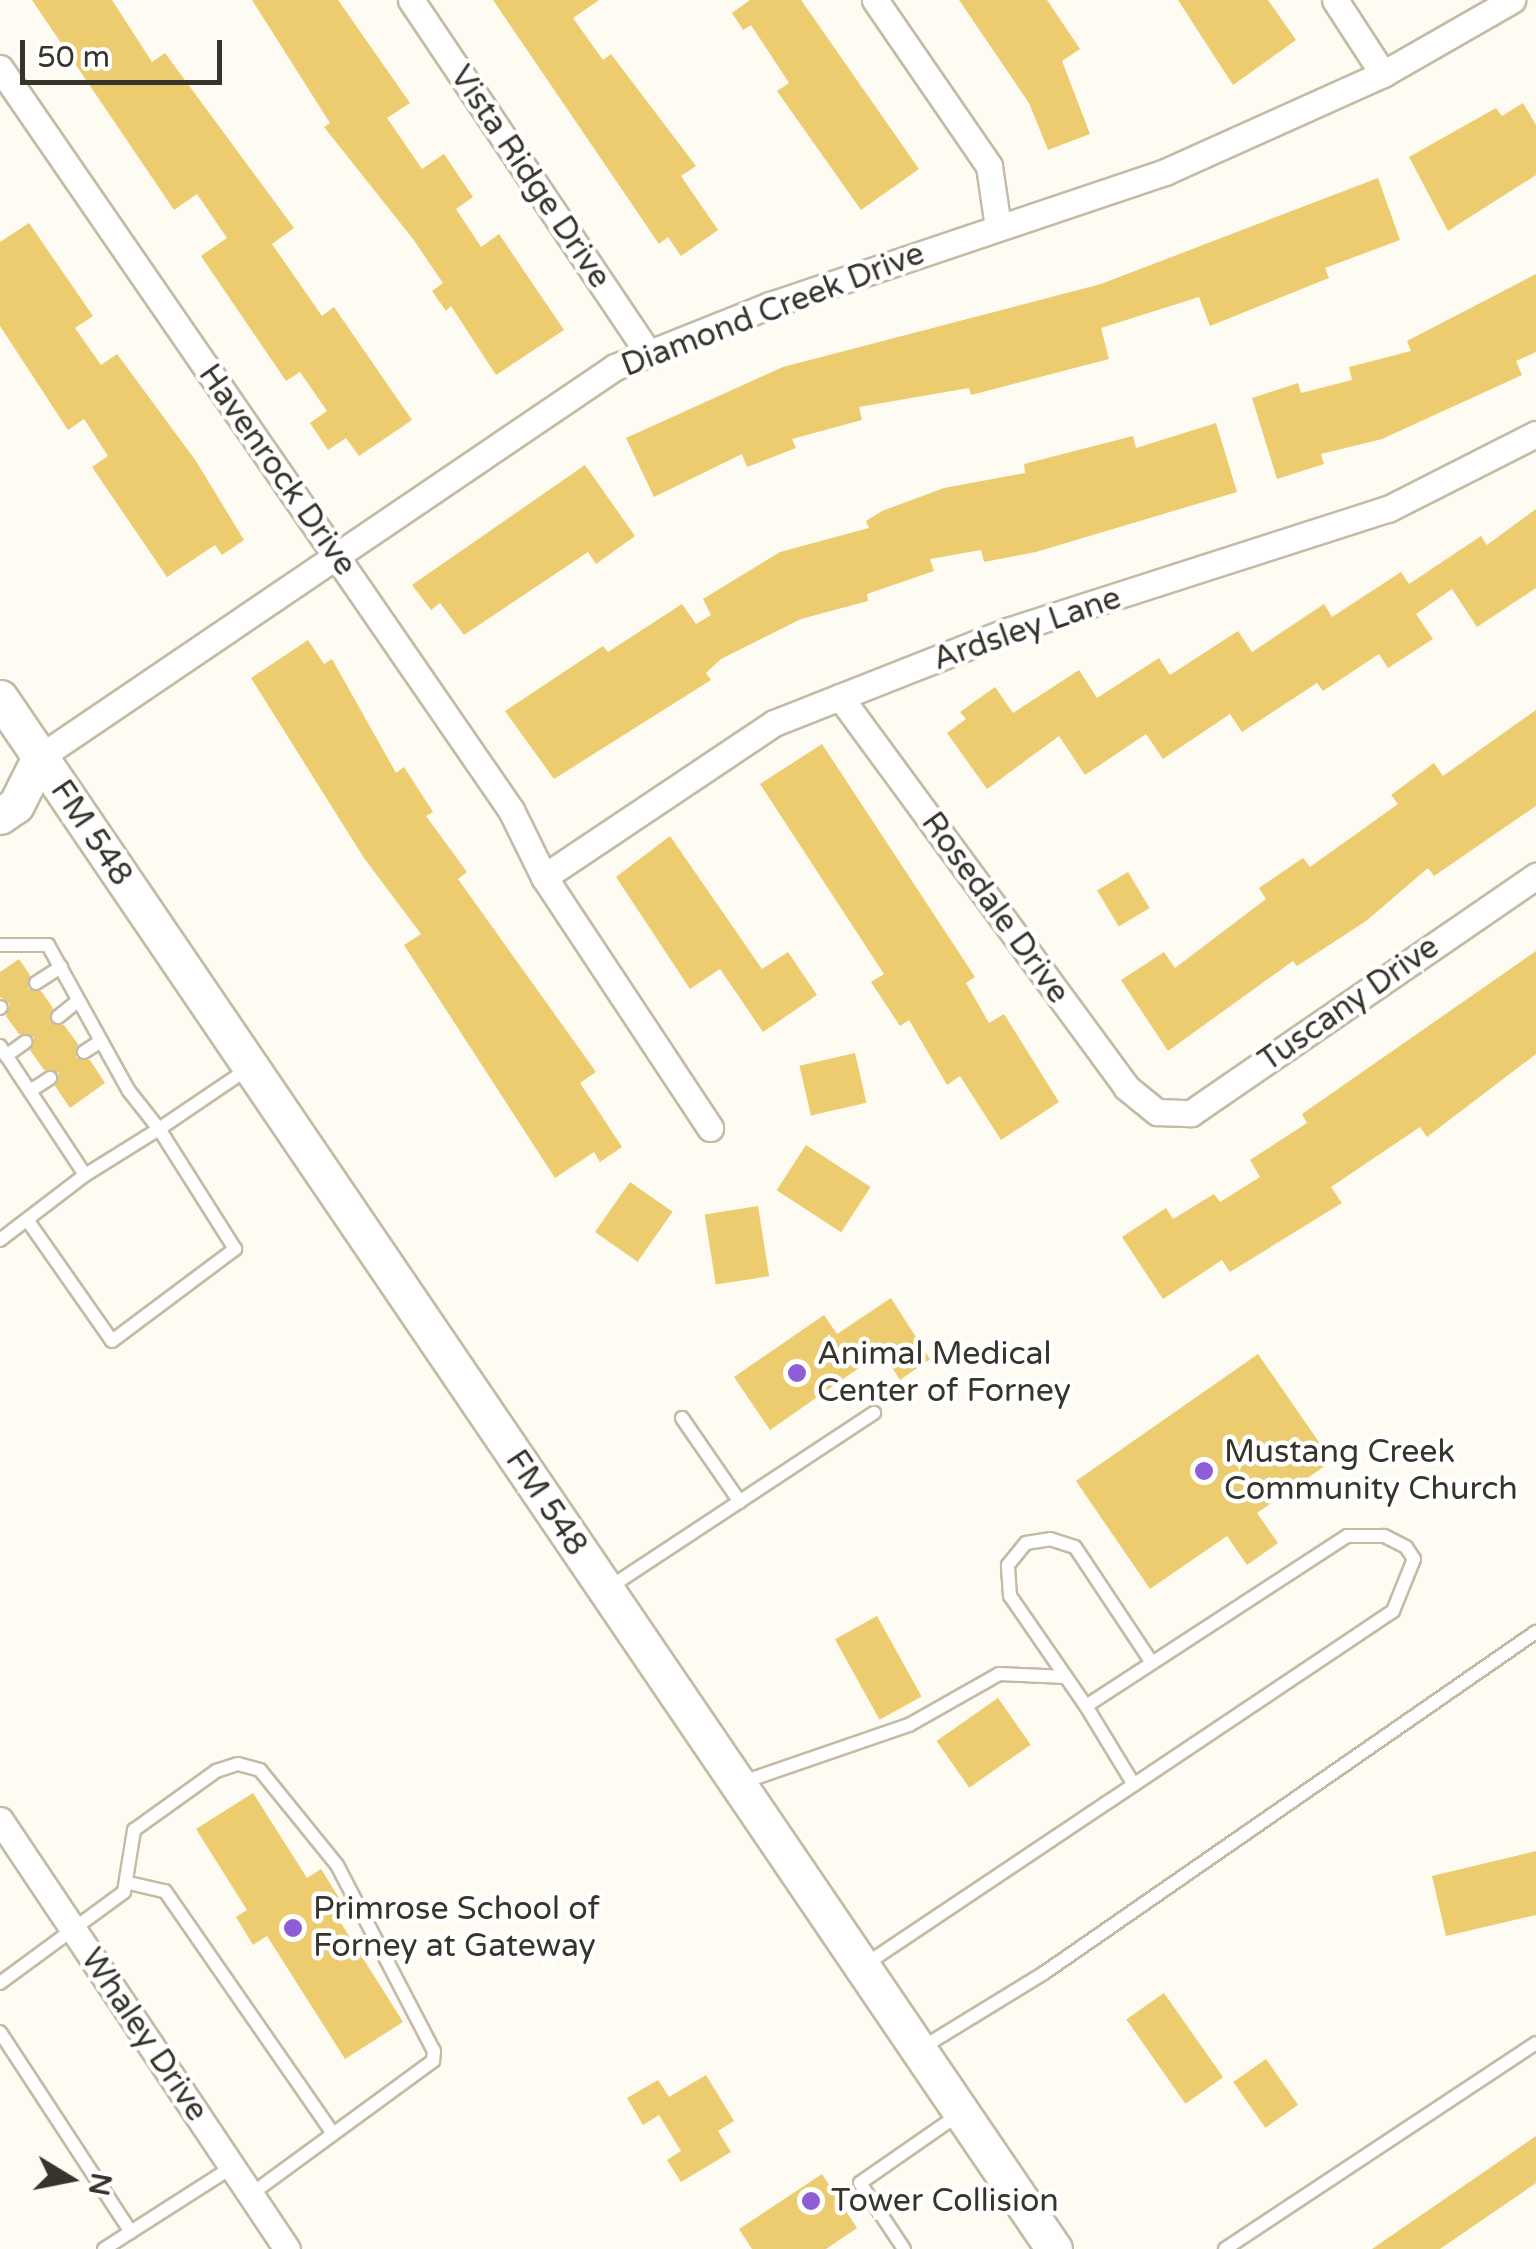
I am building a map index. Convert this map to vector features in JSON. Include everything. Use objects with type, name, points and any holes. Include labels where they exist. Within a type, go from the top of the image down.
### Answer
[{"type":"main road","name":"FM 548","points":[[0,698],[1054,2249]]},
{"type":"main road","points":[[0,755],[40,757],[16,804],[0,816]]},
{"type":"street","name":"Vista Ridge Drive","points":[[412,0],[649,354]]},
{"type":"street","points":[[874,0],[988,166],[998,227]]},
{"type":"street","points":[[1335,0],[1383,74]]},
{"type":"street","name":"Diamond Creek Drive","points":[[40,757],[615,367],[998,227],[1166,172],[1383,74],[1512,0]]},
{"type":"street","name":"Havenrock Drive","points":[[0,68],[511,810],[544,877],[710,1128]]},
{"type":"street","name":"Ardsley Lane","points":[[544,877],[774,723],[1007,631],[1388,508],[1536,434]]},
{"type":"street","name":"Rosedale Drive","points":[[840,697],[1126,1088],[1157,1112]]},
{"type":"street","name":"Tuscany Drive","points":[[1157,1112],[1192,1113],[1536,876]]},
{"type":"street","name":"Whaley Drive","points":[[0,1820],[287,2249]]},
{"type":"lane","points":[[0,945],[48,945],[101,1041],[235,1249],[112,1341],[28,1221]]},
{"type":"lane","points":[[36,983],[61,968]]},
{"type":"lane","points":[[58,1017],[78,1001]]},
{"type":"lane","points":[[84,1052],[101,1041]]},
{"type":"lane","points":[[25,1042],[3,1051],[84,1175]]},
{"type":"lane","points":[[0,1240],[84,1175],[250,1067]]},
{"type":"lane","points":[[30,1091],[50,1078]]},
{"type":"lane","points":[[606,1590],[874,1412]]},
{"type":"lane","points":[[682,1418],[740,1502]]},
{"type":"lane","points":[[861,1968],[1393,1611],[1414,1559],[1384,1536],[1346,1536],[1086,1706]]},
{"type":"lane","points":[[1134,1785],[1086,1706],[1010,1596],[1008,1565],[1026,1543],[1050,1539],[1074,1548],[1152,1662]]},
{"type":"lane","points":[[918,2050],[1044,1973],[1536,1632]]},
{"type":"lane","points":[[737,1784],[909,1726],[999,1674],[1066,1677]]},
{"type":"lane","points":[[129,1884],[127,1847],[134,1830],[216,1771],[238,1764],[260,1770],[337,1865],[432,2036],[432,2061],[250,2194]]},
{"type":"lane","points":[[0,1983],[129,1884],[166,1892],[333,2134]]},
{"type":"lane","points":[[0,2032],[130,2232]]},
{"type":"lane","points":[[1226,2249],[1536,2043]]},
{"type":"lane","points":[[904,2249],[860,2183],[960,2113]]},
{"type":"lane","points":[[104,2249],[232,2167]]},
{"type":"building","points":[[32,0],[112,0],[152,62],[165,53],[294,228],[272,244],[322,316],[334,307],[412,420],[359,456],[346,438],[328,450],[310,423],[327,411],[300,372],[286,381],[201,256],[227,238],[197,194],[174,210]]},
{"type":"building","points":[[252,0],[338,0],[410,103],[387,118],[422,169],[444,154],[473,197],[456,209],[481,247],[499,234],[564,330],[496,375],[451,306],[446,311],[432,291],[443,283],[413,239],[324,127],[330,123]]},
{"type":"building","points":[[493,0],[599,0],[573,18],[603,60],[611,54],[696,166],[681,176],[718,230],[681,256],[668,237],[659,244]]},
{"type":"building","points":[[750,0],[801,0],[919,169],[861,210],[777,91],[789,83],[751,25],[743,30],[732,13]]},
{"type":"building","points":[[959,0],[1047,0],[1080,49],[1062,61],[1090,134],[1048,150],[1029,103]]},
{"type":"building","points":[[1178,0],[1268,0],[1296,40],[1233,85]]},
{"type":"building","points":[[1523,103],[1536,125],[1536,175],[1448,231],[1409,157],[1496,108],[1502,116]]},
{"type":"building","points":[[1378,178],[1400,240],[1325,268],[1329,278],[1210,326],[1199,297],[1101,328],[1109,359],[971,395],[969,388],[859,407],[862,420],[792,439],[796,448],[747,467],[742,454],[654,497],[626,438],[783,367],[1101,284]]},
{"type":"building","points":[[29,223],[93,316],[75,328],[101,365],[117,354],[196,461],[244,540],[222,555],[215,545],[167,577],[92,467],[108,456],[84,419],[68,430],[0,326],[0,242]]},
{"type":"building","points":[[1536,274],[1536,352],[1516,361],[1522,375],[1382,439],[1321,454],[1324,464],[1277,479],[1252,398],[1298,383],[1301,393],[1352,380],[1349,367],[1411,351],[1407,341]]},
{"type":"building","points":[[1216,423],[1237,492],[1036,552],[984,562],[981,550],[930,559],[934,571],[867,594],[868,601],[801,619],[721,659],[706,673],[711,680],[554,779],[505,711],[603,646],[608,652],[682,604],[696,624],[711,615],[703,599],[780,552],[869,528],[866,521],[882,511],[944,488],[1025,473],[1024,464],[1133,436],[1136,448]]},
{"type":"building","points":[[585,465],[635,536],[596,564],[588,552],[464,635],[440,603],[431,610],[412,585]]},
{"type":"building","points":[[1536,509],[1536,588],[1477,627],[1452,589],[1416,614],[1433,639],[1388,668],[1379,654],[1323,691],[1317,683],[1242,732],[1230,714],[1163,759],[1146,734],[1085,775],[1059,736],[987,789],[947,733],[966,719],[960,712],[995,687],[1013,713],[1079,670],[1097,698],[1159,658],[1170,675],[1238,631],[1252,652],[1324,604],[1332,617],[1401,572],[1409,584],[1481,536],[1487,545]]},
{"type":"building","points":[[308,640],[324,664],[332,659],[396,773],[404,767],[433,812],[426,816],[467,872],[458,879],[596,1072],[580,1083],[622,1147],[600,1162],[594,1152],[555,1178],[404,945],[421,934],[364,858],[251,678]]},
{"type":"building","points":[[1536,710],[1536,806],[1434,876],[1428,868],[1366,921],[1297,966],[1293,961],[1168,1051],[1121,980],[1164,952],[1175,968],[1266,899],[1259,888],[1303,858],[1310,867],[1398,804],[1391,795],[1434,763],[1443,776]]},
{"type":"building","points":[[822,744],[975,977],[966,983],[989,1023],[1004,1014],[1059,1102],[1001,1140],[960,1076],[947,1085],[909,1020],[900,1026],[871,982],[884,974],[760,784]]},
{"type":"building","points":[[670,836],[762,969],[788,952],[817,995],[763,1032],[720,969],[690,989],[616,877]]},
{"type":"building","points":[[1128,872],[1150,908],[1119,927],[1097,891]]},
{"type":"building","points":[[1536,951],[1536,1054],[1427,1137],[1420,1127],[1331,1187],[1342,1203],[1230,1272],[1222,1260],[1163,1299],[1122,1237],[1166,1208],[1173,1219],[1214,1194],[1220,1202],[1260,1177],[1250,1160],[1307,1123],[1302,1114]]},
{"type":"building","points":[[19,959],[30,975],[28,989],[41,991],[53,1008],[50,1022],[64,1025],[78,1044],[76,1058],[90,1060],[105,1083],[70,1108],[55,1086],[59,1073],[44,1070],[30,1050],[34,1037],[19,1034],[6,1016],[10,1004],[0,997],[0,972]]},
{"type":"building","points":[[855,1053],[866,1103],[811,1116],[799,1066]]},
{"type":"building","points":[[806,1145],[871,1187],[841,1232],[777,1190]]},
{"type":"building","points":[[630,1182],[673,1212],[638,1262],[595,1232]]},
{"type":"building","points":[[758,1206],[769,1276],[716,1285],[705,1214]]},
{"type":"building","name":"Animal Medical Center of Forney","points":[[891,1298],[930,1359],[900,1380],[882,1352],[770,1430],[734,1377],[824,1315],[837,1334]]},
{"type":"building","name":"Mustang Creek Community Church","points":[[1258,1354],[1332,1461],[1257,1513],[1278,1543],[1247,1565],[1227,1536],[1150,1589],[1076,1481]]},
{"type":"building","points":[[877,1616],[922,1696],[880,1720],[835,1639]]},
{"type":"building","points":[[998,1698],[1031,1745],[969,1788],[937,1741]]},
{"type":"building","name":"Primrose School of Forney at Gateway","points":[[253,1793],[307,1878],[321,1869],[349,1914],[339,1920],[403,2022],[345,2059],[267,1936],[253,1945],[236,1917],[247,1910],[196,1829]]},
{"type":"building","points":[[1536,1851],[1536,1915],[1446,1936],[1432,1876]]},
{"type":"building","points":[[1164,1993],[1223,2077],[1185,2104],[1126,2019]]},
{"type":"building","points":[[1266,2059],[1298,2105],[1265,2128],[1233,2082]]},
{"type":"building","points":[[706,2075],[734,2121],[718,2131],[731,2152],[681,2182],[667,2160],[681,2151],[659,2115],[643,2125],[627,2098],[658,2080],[669,2097]]},
{"type":"building","points":[[1536,2136],[1536,2183],[1440,2249],[1372,2249]]},
{"type":"building","name":"Tower Collision","points":[[822,2174],[857,2228],[826,2249],[752,2249],[739,2229]]},
{"type":"place","name":"Animal Medical Center of Forney","points":[[797,1373]]},
{"type":"place","name":"Mustang Creek Community Church","points":[[1204,1471]]},
{"type":"place","name":"Primrose School of Forney at Gateway","points":[[293,1928]]},
{"type":"place","name":"Tower Collision","points":[[811,2201]]}]
